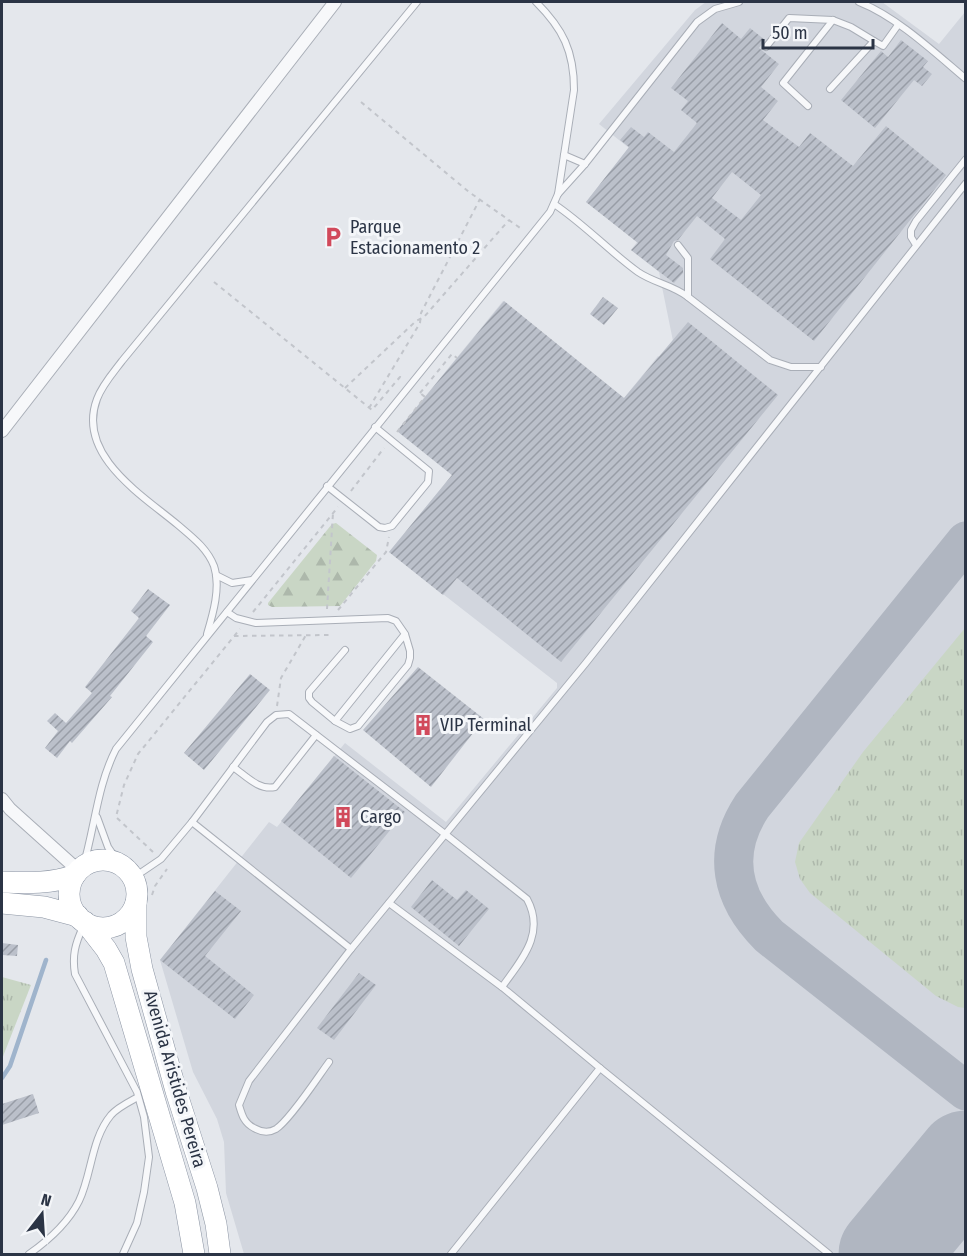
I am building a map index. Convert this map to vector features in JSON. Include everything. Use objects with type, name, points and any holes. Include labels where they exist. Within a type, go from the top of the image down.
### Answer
[{"type":"highway","points":[[2,882],[66,879],[92,862],[103,860],[113,861],[127,872],[137,893],[132,912],[118,924],[102,927],[45,907],[2,903]]},
{"type":"highway","points":[[79,871],[69,892],[70,901],[81,919]]},
{"type":"highway","name":"Avenida Aristides Pereira","points":[[136,903],[136,937],[142,969],[176,1091],[207,1188],[216,1224],[220,1254]]},
{"type":"highway","name":"Avenida Aristides Pereira","points":[[81,919],[106,949],[114,963],[185,1203],[194,1254]]},
{"type":"street","points":[[2,431],[335,2]]},
{"type":"street","points":[[2,799],[10,809],[79,871]]},
{"type":"lane","points":[[206,638],[213,615],[216,575],[209,556],[202,547],[125,480],[104,456],[94,433],[92,421],[97,397],[117,367],[417,2]]},
{"type":"lane","points":[[79,871],[106,768],[116,749],[550,213],[558,194],[574,90],[567,43],[560,29],[536,2]]},
{"type":"lane","points":[[558,194],[585,164],[697,22],[715,9],[739,2]]},
{"type":"lane","points":[[859,2],[872,7],[898,25],[966,79]]},
{"type":"lane","points":[[766,47],[789,18],[833,20],[851,27],[883,46],[898,25]]},
{"type":"lane","points":[[808,106],[783,83],[833,20]]},
{"type":"lane","points":[[830,89],[874,41]]},
{"type":"lane","points":[[564,155],[585,164]]},
{"type":"lane","points":[[916,245],[910,237],[916,221],[966,159]]},
{"type":"lane","points":[[329,1062],[288,1117],[276,1129],[263,1131],[255,1129],[244,1120],[239,1105],[249,1081],[351,949],[585,664],[966,183]]},
{"type":"lane","points":[[554,204],[635,270],[649,280],[674,288],[688,297],[770,360],[791,367],[821,367]]},
{"type":"lane","points":[[678,245],[688,258],[688,297]]},
{"type":"lane","points":[[327,486],[379,527],[385,528],[392,526],[428,482],[429,471],[375,427]]},
{"type":"lane","points":[[216,575],[232,583],[252,580]]},
{"type":"lane","points":[[227,612],[236,618],[256,623],[388,618],[396,621],[405,634],[411,651],[408,665],[358,726],[350,729],[335,722],[309,698],[309,692],[345,650]]},
{"type":"lane","points":[[335,722],[405,634]]},
{"type":"lane","points":[[96,813],[105,841],[127,872],[161,859],[192,822],[267,722],[276,715],[289,714],[526,899],[533,910],[532,940],[526,953],[502,987]]},
{"type":"lane","points":[[233,767],[265,788],[275,786],[316,735]]},
{"type":"lane","points":[[192,822],[351,949]]},
{"type":"lane","points":[[389,903],[502,987],[829,1254]]},
{"type":"lane","points":[[81,919],[73,960],[75,975],[138,1097],[144,1117],[149,1157],[137,1223],[123,1254]]},
{"type":"lane","points":[[451,1254],[600,1068]]},
{"type":"lane","points":[[29,1254],[55,1234],[71,1215],[83,1192],[97,1142],[112,1114],[138,1097]]},
{"type":"path","points":[[361,102],[480,199],[530,236]]},
{"type":"path","points":[[369,408],[420,323],[421,313],[480,199]]},
{"type":"path","points":[[345,388],[420,319],[509,220]]},
{"type":"path","points":[[214,282],[366,405]]},
{"type":"path","points":[[327,612],[333,513]]},
{"type":"path","points":[[337,611],[386,552]]},
{"type":"path","points":[[252,614],[262,613]]},
{"type":"path","points":[[276,715],[280,678],[306,635]]},
{"type":"path","points":[[234,636],[329,635]]},
{"type":"shaded area","points":[[706,2],[882,2],[939,44],[965,12],[965,1254],[244,1254],[226,1193],[224,1142],[217,1119],[193,1072],[160,960],[269,822],[277,827],[345,743],[446,822],[557,688],[557,683],[389,552],[452,475],[397,431],[503,301],[624,398],[658,356],[666,361],[673,341],[659,272],[631,250],[637,242],[586,202],[629,148],[599,124],[695,10]]},
{"type":"green space","points":[[336,523],[377,555],[376,561],[340,606],[272,607],[268,605],[332,524]]},
{"type":"green space","points":[[965,628],[965,1008],[936,996],[810,893],[800,879],[795,862],[799,843],[863,752]]},
{"type":"green space","points":[[2,977],[31,985],[2,1059]]},
{"type":"building","points":[[722,23],[741,39],[750,28],[765,40],[759,48],[779,64],[761,87],[778,101],[763,120],[799,147],[810,133],[853,166],[886,126],[946,175],[814,341],[710,259],[725,239],[697,216],[678,240],[674,241],[666,255],[683,268],[683,273],[674,283],[631,250],[638,243],[586,202],[629,147],[620,140],[631,127],[644,137],[648,132],[674,152],[697,123],[681,110],[688,101],[671,88]],"holes":[[[732,172],[761,195],[741,220],[712,198]]]},
{"type":"building","points":[[901,40],[928,61],[923,67],[932,74],[922,86],[914,80],[875,128],[841,100],[881,51],[888,57]]},
{"type":"building","points":[[603,297],[618,308],[604,325],[590,314]]},
{"type":"building","points":[[504,301],[624,398],[688,322],[778,395],[561,662],[457,578],[443,595],[389,552],[452,475],[397,431]]},
{"type":"building","points":[[148,589],[170,605],[146,636],[153,642],[110,696],[112,697],[57,758],[45,748],[58,731],[47,721],[55,713],[66,723],[92,693],[85,687],[139,618],[131,611]]},
{"type":"building","name":"VIP Terminal","points":[[418,667],[484,719],[431,787],[363,730]]},
{"type":"building","points":[[250,674],[270,690],[204,770],[184,753]]},
{"type":"building","name":"Cargo","points":[[334,756],[405,812],[351,878],[281,821]]},
{"type":"building","points":[[432,880],[457,900],[466,890],[489,909],[459,946],[411,907]]},
{"type":"building","points":[[215,891],[241,911],[205,956],[254,995],[235,1019],[160,960]]},
{"type":"building","points":[[2,943],[18,945],[17,956],[2,955]]},
{"type":"building","points":[[359,973],[376,985],[334,1040],[317,1028]]},
{"type":"building","points":[[33,1094],[39,1113],[2,1125],[2,1104]]},
{"type":"waterway","points":[[2,1078],[10,1066],[46,960]]},
{"type":"taxiway","points":[[966,541],[752,806],[736,841],[734,858],[739,891],[746,906],[769,936],[966,1091]]},
{"type":"runway","points":[[888,1254],[966,1160]]},
{"type":"place","name":"Parque Estacionamento 2","points":[[333,237]]},
{"type":"place","name":"VIP Terminal","points":[[423,725]]},
{"type":"place","name":"Cargo","points":[[343,817]]}]
